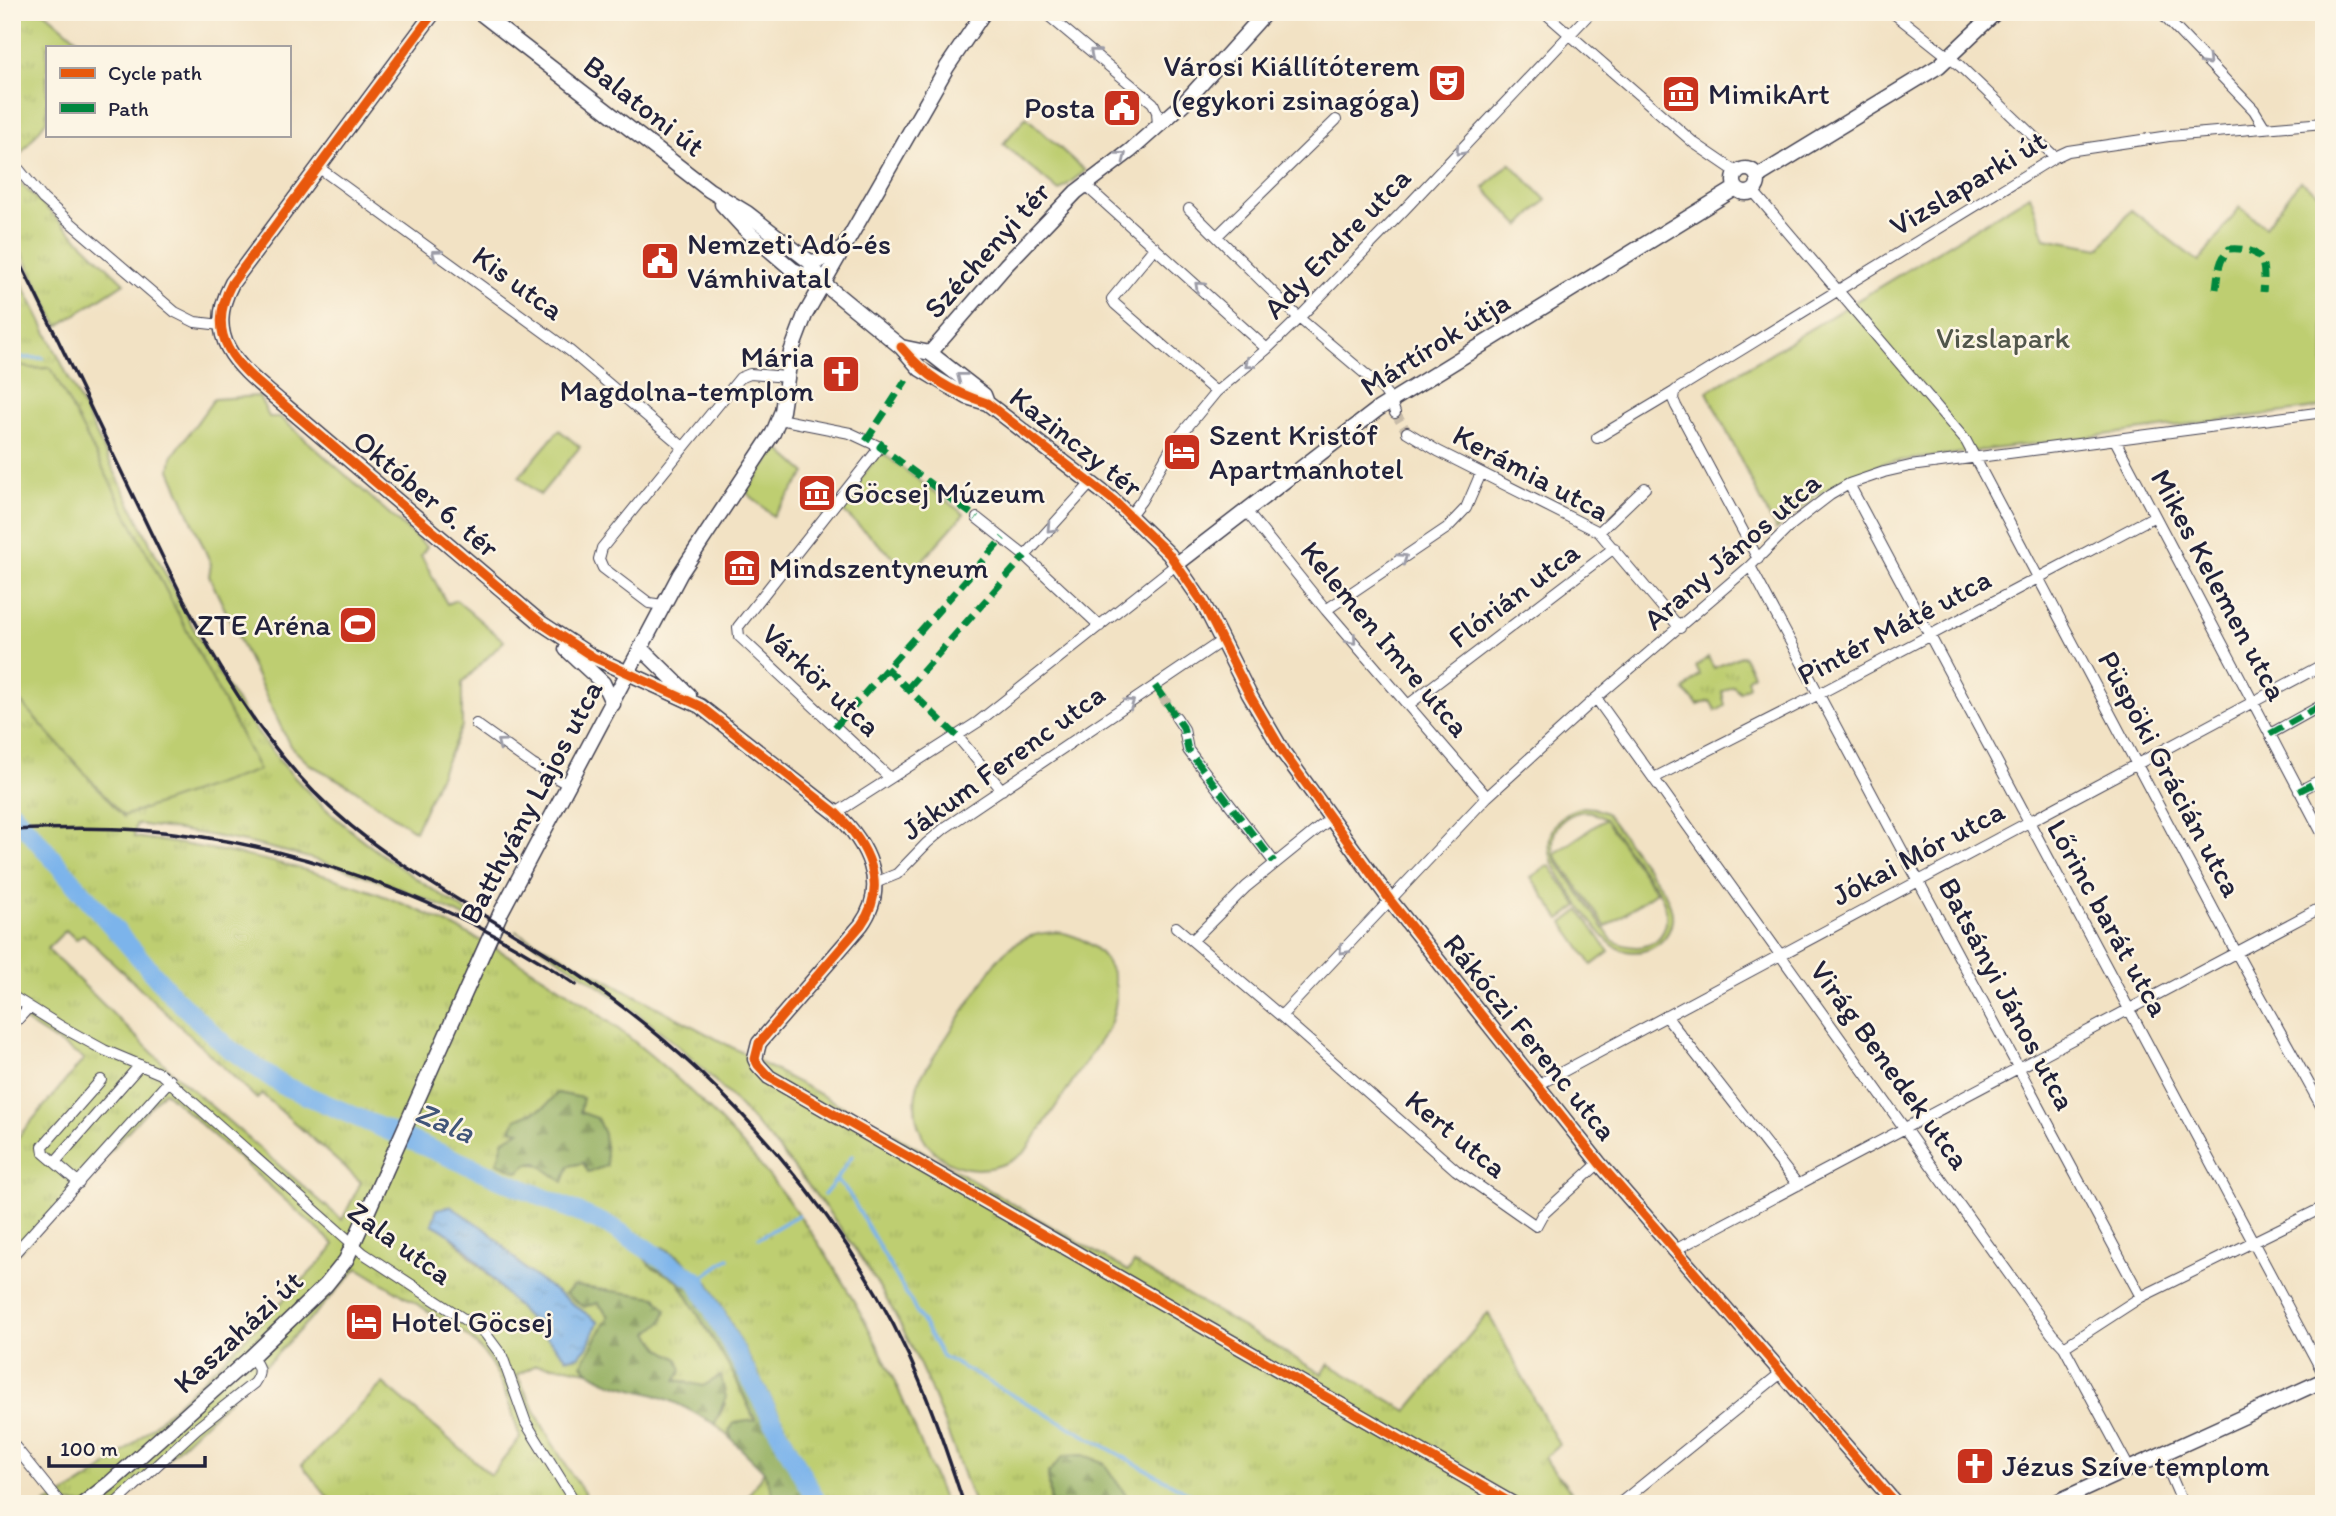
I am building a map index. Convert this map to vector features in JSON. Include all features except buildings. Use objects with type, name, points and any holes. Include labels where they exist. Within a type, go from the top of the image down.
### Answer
[{"type":"street","points":[[12,161],[43,199],[176,312],[195,322],[221,325],[222,306],[232,283],[434,12]]},
{"type":"street","name":"Balatoni út","points":[[479,12],[709,191],[767,248],[797,273],[823,283]]},
{"type":"street","name":"Batthyány Lajos utca","points":[[372,1206],[496,923],[663,605],[693,553],[773,433],[779,419],[791,352],[798,330],[947,67],[985,12]]},
{"type":"street","points":[[1044,12],[1153,103],[1157,111],[1158,126]]},
{"type":"street","name":"Széchenyi tér","points":[[930,353],[1014,257],[1085,185],[1196,92],[1266,12]]},
{"type":"street","points":[[1544,12],[1694,143],[1738,173]]},
{"type":"street","name":"Ady Endre utca","points":[[1130,515],[1174,443],[1216,392],[1299,318],[1591,12]]},
{"type":"street","points":[[1892,12],[1949,57],[2055,157]]},
{"type":"street","points":[[1755,184],[1748,170],[1738,173],[1734,178],[1736,188],[1745,193],[1916,81],[1949,57],[1996,12]]},
{"type":"street","points":[[2160,12],[2254,110],[2265,128]]},
{"type":"street","points":[[1217,236],[1336,120]]},
{"type":"street","name":"Vizslaparki út","points":[[1597,438],[2055,157],[2080,148],[2169,136],[2324,123]]},
{"type":"street","name":"Kis utca","points":[[318,167],[552,338],[683,446]]},
{"type":"street","name":"Püspöki Grácián utca","points":[[1755,184],[1838,290],[1966,441],[2237,954],[2324,1111]]},
{"type":"street","points":[[1085,185],[1267,349]]},
{"type":"street","name":"Mártírok útja","points":[[1177,564],[1246,511],[1393,407],[1736,188]]},
{"type":"street","name":"Balatoni út","points":[[709,191],[747,213],[810,262],[823,283]]},
{"type":"street","points":[[1189,209],[1299,318],[1383,388],[1393,407]]},
{"type":"street","points":[[1155,247],[1112,299],[1216,392]]},
{"type":"street","points":[[810,262],[818,261],[843,248]]},
{"type":"street","name":"Kazinczy tér","points":[[823,283],[901,347],[920,369],[967,397],[987,403],[1091,482],[1130,515],[1177,564]]},
{"type":"street","name":"Október 6. tér","points":[[221,325],[229,353],[250,375],[541,623],[593,657],[700,706]]},
{"type":"street","name":"Kazinczy tér","points":[[901,347],[930,353],[984,396],[987,403]]},
{"type":"street","points":[[663,605],[649,603],[600,565],[599,554],[605,542],[740,378],[750,374],[787,377]]},
{"type":"street","points":[[1674,392],[1676,406],[1754,563]]},
{"type":"street","name":"Arany János utca","points":[[1390,901],[1487,797],[1596,698],[1754,563],[1805,514],[1849,484],[1910,466],[2324,412]]},
{"type":"street","name":"Várkör utca","points":[[779,419],[850,433],[880,447],[738,627],[737,632],[890,778]]},
{"type":"street","name":"Kerámia utca","points":[[1407,432],[1480,475],[1599,532],[1680,628]]},
{"type":"street","name":"Mikes Kelemen utca","points":[[2115,440],[2324,836]]},
{"type":"street","points":[[1326,610],[1447,528],[1466,508],[1480,475]]},
{"type":"street","points":[[1025,556],[1091,482]]},
{"type":"street","name":"Lőrinc barát utca","points":[[1849,484],[2324,1378]]},
{"type":"street","points":[[1599,532],[1645,488]]},
{"type":"street","name":"Kelemen Imre utca","points":[[1246,511],[1326,610],[1487,797]]},
{"type":"street","name":"Pintér Máté utca","points":[[1654,778],[1931,636],[2155,516]]},
{"type":"street","points":[[977,518],[1025,556],[1100,626]]},
{"type":"street","name":"Flórián utca","points":[[1408,705],[1614,548]]},
{"type":"street","name":"Batsányi János utca","points":[[1754,563],[1819,694],[2141,1297]]},
{"type":"street","points":[[836,813],[991,713],[1177,564]]},
{"type":"street","name":"Rákóczi Ferenc utca","points":[[1177,564],[1203,603],[1249,694],[1278,744],[1390,901],[1599,1163],[1896,1504]]},
{"type":"street","points":[[541,623],[600,679],[613,704]]},
{"type":"street","name":"Jákum Ferenc utca","points":[[875,883],[897,874],[936,835],[1223,640]]},
{"type":"street","points":[[641,648],[700,706],[836,813],[866,850],[874,872],[873,902],[861,925],[759,1043],[755,1059],[762,1071],[1513,1504]]},
{"type":"street","name":"Jókai Mór utca","points":[[1535,1086],[2324,663]]},
{"type":"street","points":[[1155,686],[1162,696]]},
{"type":"street","name":"Virág Benedek utca","points":[[1596,698],[2052,1334],[2064,1347],[2129,1468]]},
{"type":"street","points":[[2270,734],[2324,704]]},
{"type":"street","points":[[1176,717],[1183,727],[1190,753],[1274,862]]},
{"type":"street","points":[[476,724],[533,765],[569,785]]},
{"type":"street","points":[[957,736],[1002,790]]},
{"type":"street","points":[[2299,791],[2324,778]]},
{"type":"street","points":[[1193,940],[1274,862],[1329,819]]},
{"type":"street","points":[[1281,1016],[1390,901]]},
{"type":"street","points":[[1674,1251],[2324,906]]},
{"type":"street","name":"Kert utca","points":[[1176,927],[1456,1170],[1536,1226],[1542,1215],[1599,1163]]},
{"type":"street","name":"Zala utca","points":[[12,996],[104,1050],[170,1080],[354,1245],[485,1333],[502,1356],[526,1423],[576,1504]]},
{"type":"street","points":[[12,1026],[29,1007]]},
{"type":"street","points":[[1666,1016],[1798,1185]]},
{"type":"street","points":[[55,1162],[140,1065]]},
{"type":"street","points":[[12,1256],[170,1080]]},
{"type":"street","points":[[79,1183],[44,1153],[43,1146],[99,1082],[114,1094]]},
{"type":"street","name":"Kaszaházi út","points":[[83,1504],[251,1357],[326,1285],[339,1271],[372,1206]]},
{"type":"street","points":[[2064,1347],[2141,1297],[2324,1207]]},
{"type":"street","points":[[115,1504],[196,1429],[254,1383],[259,1376],[259,1367],[251,1357]]},
{"type":"street","points":[[1619,1504],[1781,1373]]},
{"type":"street","points":[[2052,1504],[2324,1378]]},
{"type":"street","points":[[12,1443],[61,1504]]},
{"type":"street","points":[[2161,1453],[2183,1504]]},
{"type":"green space","points":[[12,12],[45,12],[85,46],[46,46],[46,121],[12,165]]},
{"type":"green space","points":[[1026,117],[1085,171],[1059,191],[1003,144]]},
{"type":"green space","points":[[1510,163],[1546,200],[1520,226],[1484,188]]},
{"type":"green space","points":[[12,175],[124,283],[58,326],[12,233]]},
{"type":"green space","name":"Vizslapark","points":[[2300,181],[2324,197],[2324,407],[1883,463],[1817,495],[1776,530],[1707,392],[2030,195],[2045,238],[2100,248],[2131,210],[2199,262],[2240,207],[2265,227]]},
{"type":"green space","points":[[12,263],[183,610],[216,669],[253,725],[295,778],[336,818],[404,870],[475,917],[473,921],[391,885],[267,847],[136,824],[134,837],[252,857],[311,871],[368,890],[444,922],[516,960],[585,1004],[649,1054],[709,1109],[764,1170],[813,1235],[856,1305],[881,1353],[945,1504],[827,1504],[709,1283],[651,1266],[678,1281],[735,1377],[755,1421],[729,1431],[732,1440],[715,1424],[725,1404],[720,1376],[703,1386],[676,1380],[678,1359],[661,1349],[648,1333],[598,1303],[609,1316],[582,1364],[588,1371],[536,1365],[517,1375],[570,1472],[592,1504],[333,1504],[302,1465],[383,1383],[491,1475],[520,1438],[494,1368],[476,1344],[464,1333],[358,1268],[278,1353],[120,1504],[44,1504],[79,1486],[139,1439],[251,1333],[331,1251],[334,1244],[164,1091],[12,1260],[12,1144],[84,1059],[12,1013],[12,692],[123,816],[51,368],[35,369],[12,360]],"holes":[[[66,930],[76,940],[83,934],[257,1099],[262,1094],[361,1182],[342,1220],[172,1072],[47,949]],[[557,1093],[582,1098],[580,1112],[583,1163],[569,1166],[528,1164],[516,1119],[545,1107]],[[446,1231],[488,1231],[527,1271],[598,1322],[567,1358]]]},
{"type":"green space","points":[[12,360],[35,369],[51,368],[259,770],[123,816],[12,692]]},
{"type":"green space","name":"ZTE Aréna","points":[[259,396],[269,417],[280,417],[427,547],[421,555],[447,604],[456,600],[504,641],[462,683],[462,726],[415,831],[348,785],[309,764],[290,746],[209,576],[211,564],[170,470],[172,457],[214,399]]},
{"type":"green space","points":[[559,430],[580,447],[540,495],[519,477]]},
{"type":"green space","points":[[778,448],[806,473],[773,516],[746,492]]},
{"type":"green space","points":[[881,452],[964,514],[911,573],[838,507]]},
{"type":"green space","points":[[1743,655],[1753,674],[1747,679],[1749,686],[1740,692],[1733,686],[1722,692],[1725,706],[1716,711],[1710,701],[1698,705],[1684,690],[1700,675],[1696,667],[1708,657],[1714,668]]},
{"type":"green space","points":[[1594,808],[1606,813],[1665,893],[1672,920],[1664,939],[1656,945],[1638,952],[1618,948],[1609,942],[1562,879],[1552,861],[1551,834],[1559,820],[1573,810]],"holes":[[[1583,811],[1592,812],[1605,819],[1661,895],[1666,909],[1666,921],[1657,940],[1637,947],[1612,940],[1555,859],[1554,834],[1566,818]]]},
{"type":"green space","points":[[1605,819],[1656,892],[1606,927],[1554,854]]},
{"type":"green space","points":[[1549,865],[1578,906],[1560,919],[1531,877]]},
{"type":"green space","points":[[1580,910],[1609,952],[1592,965],[1563,923]]},
{"type":"green space","points":[[515,931],[881,1127],[1128,1271],[1134,1263],[1322,1374],[1329,1364],[1407,1411],[1488,1313],[1559,1445],[1544,1458],[1581,1504],[1132,1504],[1131,1501],[1048,1473],[1051,1504],[974,1504],[927,1380],[892,1309],[848,1239],[796,1170],[738,1105],[679,1047],[620,1000]]},
{"type":"green space","points":[[1059,932],[1091,945],[1110,967],[1116,996],[1108,1029],[1025,1152],[1003,1164],[981,1169],[960,1166],[942,1158],[927,1144],[918,1125],[915,1103],[920,1078],[997,960],[1010,947],[1025,939]]},
{"type":"green space","points":[[557,1093],[583,1098],[580,1112],[597,1118],[604,1134],[607,1166],[588,1172],[583,1163],[569,1166],[563,1182],[537,1163],[528,1164],[518,1172],[497,1163],[504,1139],[520,1131],[511,1129],[516,1119],[545,1107]]},
{"type":"green space","points":[[662,1247],[677,1255],[709,1283],[827,1504],[777,1504],[764,1471],[732,1440],[729,1431],[734,1423],[755,1420],[735,1377],[678,1281],[651,1266],[640,1253]]},
{"type":"green space","points":[[574,1286],[656,1297],[666,1310],[662,1322],[649,1333],[661,1349],[678,1359],[682,1370],[676,1380],[703,1386],[721,1376],[726,1397],[715,1424],[668,1400],[608,1382],[589,1371],[582,1364],[609,1316],[598,1303],[584,1307],[565,1294]]},
{"type":"green space","points":[[1083,1455],[1103,1462],[1132,1504],[1051,1504],[1048,1473],[1064,1456]]},
{"type":"green space","points":[[764,1471],[777,1504],[743,1504]]},
{"type":"water","points":[[450,1206],[488,1231],[527,1271],[598,1322],[587,1347],[579,1356],[567,1358],[465,1248],[432,1224],[437,1209]]},
{"type":"waterway","points":[[12,352],[24,358],[43,358]]},
{"type":"waterway","name":"Zala","points":[[12,812],[174,997],[227,1047],[282,1085],[612,1227],[697,1281],[818,1504]]},
{"type":"waterway","points":[[836,1180],[852,1156]]},
{"type":"waterway","points":[[824,1195],[836,1180],[848,1192],[942,1356],[1208,1504]]},
{"type":"waterway","points":[[759,1238],[798,1215]]},
{"type":"waterway","points":[[697,1281],[729,1258]]},
{"type":"tunnel","points":[[1395,413],[1407,432]]},
{"type":"tunnel","points":[[1162,696],[1176,717]]},
{"type":"railway","points":[[12,246],[193,617],[258,725],[313,791],[373,843],[438,888],[573,971],[628,1011],[681,1055],[731,1103],[778,1155],[822,1210],[861,1267],[895,1327],[923,1389],[964,1504]]},
{"type":"railway","points":[[12,830],[140,830],[254,846],[311,861],[368,879],[477,926],[576,985]]},
{"type":"marked path","points":[[2216,289],[2219,268],[2225,254],[2229,249],[2241,249],[2256,254],[2260,259],[2264,273],[2263,292]]},
{"type":"marked path","points":[[866,441],[906,380]]},
{"type":"marked path","points":[[884,442],[880,447],[977,518]]},
{"type":"marked path","points":[[835,727],[1003,538]]},
{"type":"marked path","points":[[908,688],[1025,556]]},
{"type":"marked path","points":[[886,668],[957,736]]},
{"type":"marked path","points":[[1155,686],[1183,727],[1188,750],[1274,862]]},
{"type":"marked path","points":[[2270,734],[2324,704]]},
{"type":"marked path","points":[[2299,791],[2324,778]]},
{"type":"cycle path","points":[[434,12],[232,283],[224,303],[221,321],[230,352],[253,378],[541,623],[593,657],[700,706],[836,813],[857,838],[871,865],[874,880],[870,910],[861,925],[759,1043],[755,1059],[769,1077],[1513,1504]]},
{"type":"cycle path","points":[[901,347],[930,375],[950,388],[987,403],[1113,500],[1169,554],[1203,603],[1249,694],[1283,752],[1390,900],[1599,1163],[1896,1504]]},
{"type":"place","name":"Városi Kiállítóterem (egykori zsinagóga)","points":[[1447,83]]},
{"type":"place","name":"MimikArt","points":[[1681,94]]},
{"type":"place","name":"Posta","points":[[1122,108]]},
{"type":"place","name":"Nemzeti Adó-és Vámhivatal","points":[[660,261]]},
{"type":"place","name":"Mária Magdolna-templom","points":[[841,374]]},
{"type":"place","name":"Szent Kristóf Apartmanhotel","points":[[1182,452]]},
{"type":"place","name":"Göcsej Múzeum","points":[[817,493]]},
{"type":"place","name":"Mindszentyneum","points":[[742,568]]},
{"type":"place","name":"ZTE Aréna","points":[[358,625]]},
{"type":"place","name":"Hotel Göcsej","points":[[364,1322]]},
{"type":"place","name":"Jézus Szíve templom","points":[[1975,1466]]}]
